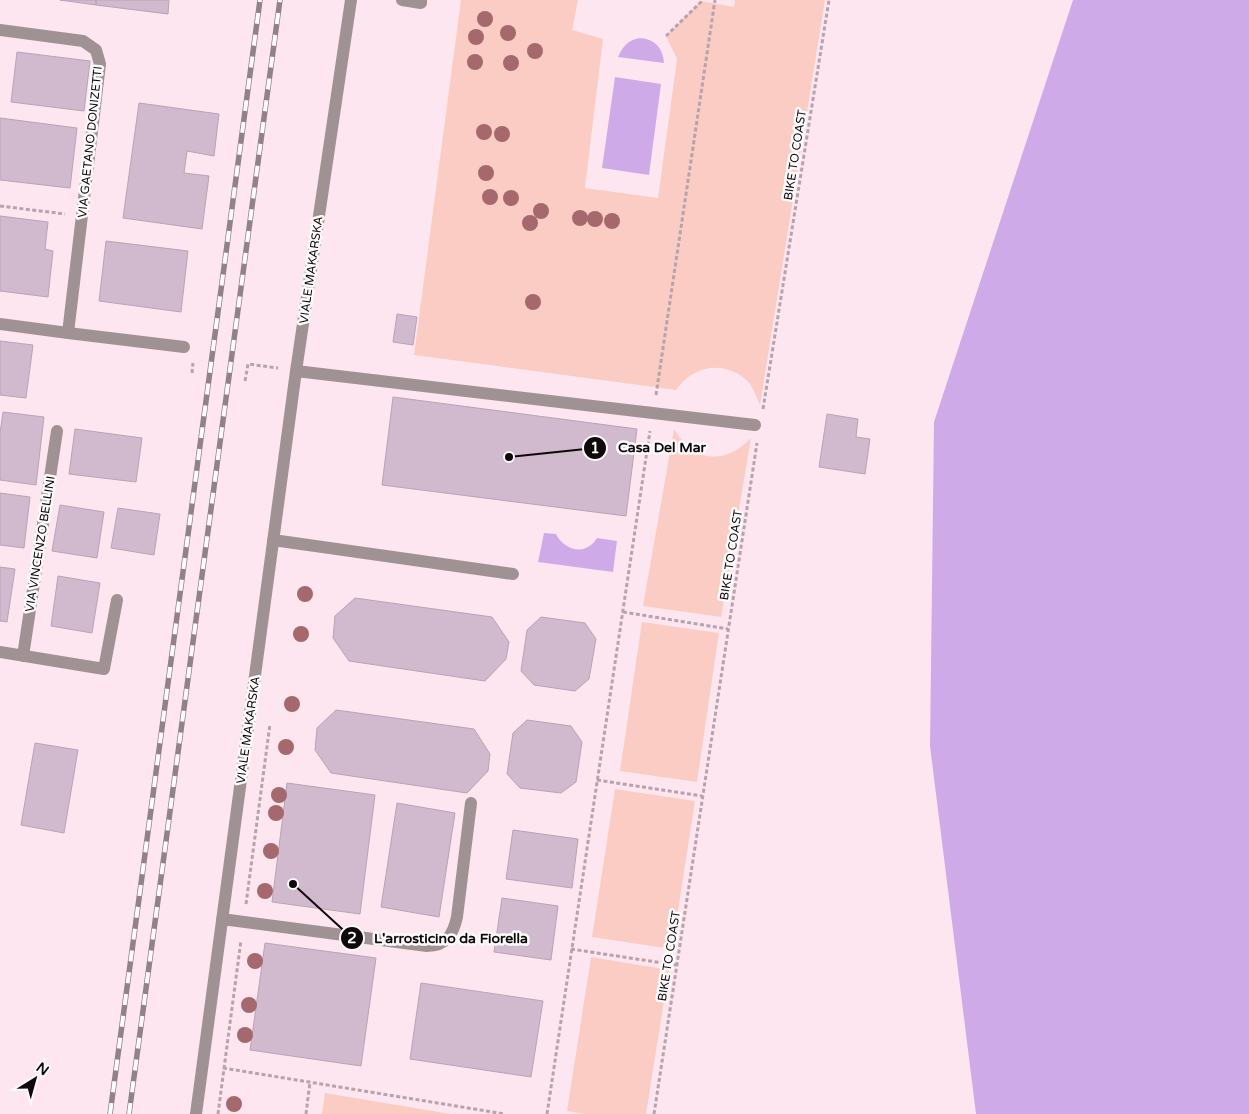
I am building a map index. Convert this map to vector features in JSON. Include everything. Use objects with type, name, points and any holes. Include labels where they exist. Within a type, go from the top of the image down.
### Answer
[{"type":"street","name":"VIALE MAKARSKA","points":[[196,1114],[296,371],[351,0]]},
{"type":"street","points":[[402,0],[420,3],[421,0]]},
{"type":"street","name":"VIA GAETANO DONIZETTI","points":[[0,30],[83,41],[96,50],[99,57],[100,69],[68,333]]},
{"type":"street","points":[[0,324],[184,347]]},
{"type":"street","points":[[296,371],[758,425]]},
{"type":"street","name":"VIA VINCENZO BELLINI","points":[[23,656],[57,431]]},
{"type":"street","points":[[273,540],[513,574]]},
{"type":"street","points":[[0,652],[104,669],[117,600]]},
{"type":"street","points":[[222,919],[427,946],[442,944],[451,936],[457,917],[471,803]]},
{"type":"path","points":[[666,36],[703,0]]},
{"type":"path","points":[[546,1114],[715,0]]},
{"type":"path","name":"BIKE TO COAST","points":[[654,1114],[758,425],[829,0]]},
{"type":"path","points":[[0,206],[56,213]]},
{"type":"path","points":[[246,381],[248,364],[296,371]]},
{"type":"path","points":[[623,612],[728,629]]},
{"type":"path","points":[[597,780],[702,796]]},
{"type":"path","points":[[571,949],[676,966]]},
{"type":"path","points":[[203,1065],[505,1114]]},
{"type":"path","points":[[306,1114],[310,1082]]},
{"type":"shaded area","points":[[461,0],[578,0],[572,30],[603,39],[585,188],[658,198],[677,59],[666,36],[701,1],[734,7],[735,0],[825,0],[760,405],[750,384],[739,375],[725,369],[704,369],[685,380],[676,390],[414,355]]},
{"type":"shaded area","points":[[1073,0],[1249,0],[1249,1114],[976,1114],[930,746],[934,422]]},
{"type":"shaded area","points":[[640,38],[650,40],[657,45],[662,53],[664,63],[618,57],[626,44]]},
{"type":"shaded area","points":[[615,77],[661,84],[649,175],[602,168]]},
{"type":"shaded area","points":[[674,429],[691,448],[700,454],[710,456],[730,453],[741,447],[751,438],[721,617],[643,606]]},
{"type":"shaded area","points":[[544,533],[556,534],[561,542],[574,549],[583,549],[597,538],[617,541],[613,572],[538,562]]},
{"type":"shaded area","points":[[642,622],[719,633],[697,782],[620,771]]},
{"type":"shaded area","points":[[615,789],[695,801],[672,949],[592,937]]},
{"type":"shaded area","points":[[591,957],[669,970],[646,1114],[584,1114],[567,1111]]},
{"type":"shaded area","points":[[325,1093],[451,1114],[322,1114]]},
{"type":"building","points":[[60,0],[96,0],[96,5]]},
{"type":"building","points":[[96,0],[169,0],[168,14],[96,5]]},
{"type":"building","points":[[17,52],[90,61],[84,111],[11,102]]},
{"type":"building","points":[[139,103],[219,114],[214,156],[187,151],[184,173],[209,176],[202,229],[123,218]]},
{"type":"building","points":[[0,118],[77,128],[70,188],[0,180]]},
{"type":"building","points":[[0,216],[48,222],[45,249],[53,251],[48,297],[0,291]]},
{"type":"building","points":[[106,241],[188,251],[181,312],[99,301]]},
{"type":"building","points":[[397,314],[417,317],[413,345],[393,342]]},
{"type":"building","points":[[0,341],[33,345],[26,398],[0,395]]},
{"type":"building","points":[[393,397],[637,429],[626,516],[382,485]]},
{"type":"building","points":[[3,412],[44,417],[36,485],[0,480],[0,433]]},
{"type":"building","points":[[827,414],[858,419],[856,437],[870,439],[865,474],[819,467]]},
{"type":"building","points":[[75,429],[142,438],[136,482],[69,474]]},
{"type":"building","points":[[0,493],[30,497],[24,548],[0,545]]},
{"type":"building","points":[[60,505],[104,512],[97,558],[52,551]]},
{"type":"building","points":[[118,508],[160,514],[154,555],[111,548]]},
{"type":"building","points":[[0,567],[15,569],[7,622],[0,621]]},
{"type":"building","points":[[58,576],[100,583],[92,633],[51,626]]},
{"type":"building","points":[[355,598],[492,617],[509,642],[506,659],[485,681],[349,661],[333,638],[335,616]]},
{"type":"building","points":[[541,617],[585,623],[596,639],[589,679],[575,691],[534,685],[521,671],[527,630]]},
{"type":"building","points":[[336,710],[474,729],[490,754],[488,771],[467,793],[331,773],[315,750],[317,728]]},
{"type":"building","points":[[527,720],[571,726],[582,742],[576,782],[561,793],[520,788],[507,774],[513,733]]},
{"type":"building","points":[[35,743],[78,750],[64,833],[21,825]]},
{"type":"building","points":[[287,783],[375,795],[360,914],[272,902]]},
{"type":"building","points":[[397,803],[455,813],[439,917],[381,907]]},
{"type":"building","points":[[513,830],[578,839],[572,888],[506,879]]},
{"type":"building","points":[[502,898],[558,906],[551,960],[494,952]]},
{"type":"building","points":[[265,943],[376,958],[361,1066],[250,1050]]},
{"type":"building","points":[[421,983],[543,1001],[531,1077],[410,1059]]},
{"type":"railway","points":[[110,1114],[260,0]]},
{"type":"railway","points":[[129,1114],[280,0]]},
{"type":"place","name":"Casa Del Mar","points":[[509,457]]},
{"type":"place","name":"L'arrosticino da Fiorella","points":[[293,884]]}]
